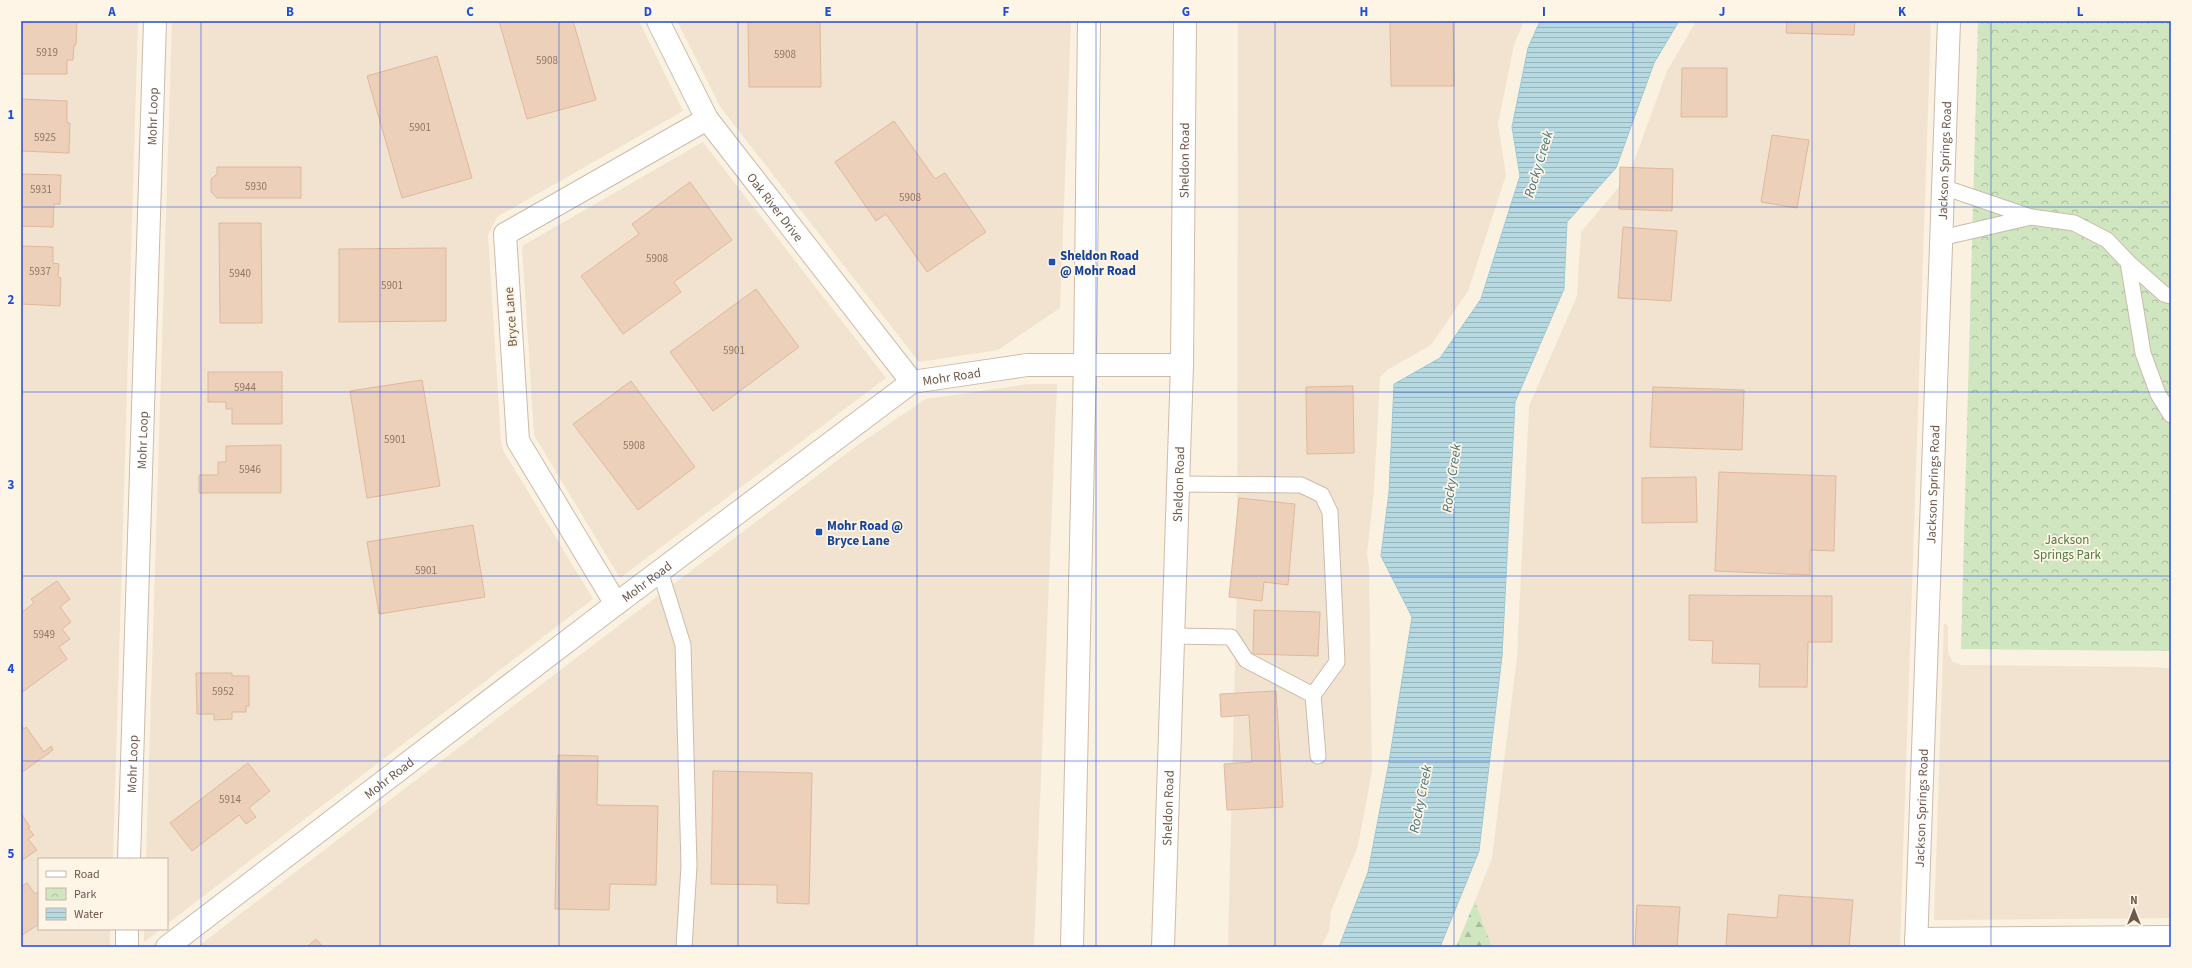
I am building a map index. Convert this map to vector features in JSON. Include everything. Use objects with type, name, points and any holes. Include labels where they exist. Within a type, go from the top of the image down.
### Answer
[{"type":"street","name":"Mohr Loop","points":[[129,858],[156,21]]},
{"type":"street","name":"Oak River Drive","points":[[658,21],[707,119],[912,382]]},
{"type":"street","points":[[1072,947],[1085,364],[1089,21]]},
{"type":"street","name":"Sheldon Road","points":[[1163,947],[1182,365],[1184,21]]},
{"type":"street","name":"Jackson Springs Road","points":[[1916,943],[1949,21]]},
{"type":"street","name":"Bryce Lane","points":[[616,604],[518,441],[504,234],[707,119]]},
{"type":"street","name":"Mohr Road","points":[[167,947],[616,604],[912,382],[1027,365],[1182,365]]},
{"type":"street","points":[[126,947],[127,930]]},
{"type":"street","points":[[1916,943],[2171,937]]},
{"type":"lane","points":[[1943,186],[2031,217],[2074,223],[2107,240],[2128,262],[2164,294],[2171,296]]},
{"type":"lane","points":[[1941,238],[2031,217]]},
{"type":"lane","points":[[2128,262],[2143,353],[2158,394],[2171,415]]},
{"type":"lane","points":[[1177,484],[1301,485],[1322,495],[1330,512],[1337,662],[1313,695],[1318,756]]},
{"type":"lane","points":[[660,571],[683,645],[689,866],[684,947]]},
{"type":"lane","points":[[1172,636],[1231,637],[1246,660],[1313,695]]},
{"type":"shaded area","points":[[21,21],[138,21],[113,858],[38,858],[38,930],[110,930],[110,947],[21,947]]},
{"type":"shaded area","points":[[172,21],[639,21],[683,111],[497,217],[488,235],[501,442],[504,452],[593,599],[168,923],[168,858],[146,858]]},
{"type":"shaded area","points":[[677,21],[1071,21],[1060,308],[998,350],[919,362],[721,108]]},
{"type":"shaded area","points":[[1238,21],[1524,21],[1514,45],[1498,124],[1506,175],[1468,291],[1431,345],[1387,370],[1380,377],[1374,490],[1367,554],[1369,566],[1372,771],[1358,846],[1331,911],[1329,931],[1321,947],[1228,947],[1237,583]]},
{"type":"shaded area","points":[[1694,21],[1931,21],[1900,947],[1492,947],[1475,901],[1492,858],[1517,657],[1529,406],[1577,296],[1581,232],[1629,175],[1667,71],[1694,25]]},
{"type":"shaded area","points":[[703,142],[886,378],[620,578],[534,435],[522,246]]},
{"type":"shaded area","points":[[1028,384],[1057,384],[1034,947],[197,947],[859,444],[926,399]]},
{"type":"shaded area","points":[[1944,623],[1948,626],[1948,653],[1953,662],[1961,665],[2158,667],[2171,669],[2171,918],[1934,920]]},
{"type":"shaded area","points":[[144,930],[160,930],[144,942]]},
{"type":"green space","name":"Jackson Springs Park","points":[[1978,21],[2171,21],[2171,651],[1961,649]]},
{"type":"green space","points":[[1475,901],[1492,947],[1456,947]]},
{"type":"water","name":"Rocky Creek","points":[[1540,21],[1679,21],[1654,63],[1616,168],[1567,222],[1564,289],[1515,402],[1502,656],[1479,851],[1440,947],[1339,947],[1368,872],[1389,762],[1412,617],[1381,556],[1389,492],[1394,384],[1440,358],[1481,299],[1520,176],[1512,127],[1528,48]]},
{"type":"building","points":[[21,21],[77,21],[76,45],[74,45],[73,60],[67,60],[67,74],[21,74]]},
{"type":"building","points":[[499,21],[573,21],[596,100],[527,119]]},
{"type":"building","points":[[748,21],[820,21],[821,87],[749,87]]},
{"type":"building","points":[[1390,21],[1453,21],[1454,86],[1391,86]]},
{"type":"building","points":[[1787,21],[1855,21],[1854,35],[1786,33]]},
{"type":"building","points":[[437,56],[472,178],[402,198],[367,76]]},
{"type":"building","points":[[1682,68],[1727,68],[1727,117],[1681,117]]},
{"type":"building","points":[[21,99],[67,101],[67,123],[70,123],[69,153],[21,151]]},
{"type":"building","points":[[894,121],[935,179],[945,173],[986,232],[927,272],[886,214],[876,221],[835,162]]},
{"type":"building","points":[[1772,135],[1809,140],[1797,208],[1761,202]]},
{"type":"building","points":[[217,167],[301,167],[301,198],[217,198],[211,192],[211,179],[217,174]]},
{"type":"building","points":[[1620,167],[1673,169],[1672,211],[1619,209]]},
{"type":"building","points":[[21,174],[61,175],[60,204],[54,204],[53,227],[21,226]]},
{"type":"building","points":[[690,182],[732,240],[674,282],[681,292],[623,334],[581,276],[639,234],[632,224]]},
{"type":"building","points":[[219,223],[261,223],[262,323],[220,323]]},
{"type":"building","points":[[1623,227],[1677,231],[1671,301],[1618,298]]},
{"type":"building","points":[[21,246],[53,247],[53,263],[59,264],[58,277],[61,278],[60,306],[21,304]]},
{"type":"building","points":[[446,248],[446,321],[339,322],[339,249]]},
{"type":"building","points":[[756,289],[799,347],[713,411],[670,352]]},
{"type":"building","points":[[208,372],[282,372],[282,424],[232,424],[232,409],[226,409],[226,402],[208,402]]},
{"type":"building","points":[[422,380],[440,486],[367,498],[350,391]]},
{"type":"building","points":[[631,381],[695,467],[638,510],[573,424]]},
{"type":"building","points":[[1353,386],[1354,453],[1307,454],[1306,387]]},
{"type":"building","points":[[1653,387],[1744,390],[1742,450],[1650,447]]},
{"type":"building","points":[[281,445],[281,493],[199,493],[199,475],[218,475],[218,462],[226,462],[226,446]]},
{"type":"building","points":[[1719,472],[1836,476],[1834,551],[1810,550],[1810,575],[1715,571]]},
{"type":"building","points":[[1696,477],[1697,522],[1642,523],[1642,478]]},
{"type":"building","points":[[1239,498],[1295,504],[1288,585],[1264,582],[1262,601],[1229,597]]},
{"type":"building","points":[[473,525],[485,597],[379,614],[367,542]]},
{"type":"building","points":[[57,581],[70,599],[60,607],[71,622],[62,629],[70,639],[59,647],[67,659],[21,693],[21,613],[34,603],[31,599]]},
{"type":"building","points":[[1689,595],[1832,596],[1832,642],[1808,642],[1807,687],[1759,687],[1760,664],[1712,663],[1713,641],[1689,640]]},
{"type":"building","points":[[1254,610],[1320,612],[1318,656],[1253,654]]},
{"type":"building","points":[[196,673],[232,673],[232,676],[249,676],[249,706],[246,706],[246,712],[232,712],[232,719],[214,720],[214,714],[197,714]]},
{"type":"building","points":[[1276,691],[1283,807],[1227,810],[1224,764],[1252,762],[1249,715],[1221,717],[1220,694]]},
{"type":"building","points":[[21,725],[24,729],[26,727],[44,752],[51,746],[53,750],[21,773]]},
{"type":"building","points":[[558,755],[598,756],[597,805],[658,806],[656,885],[610,884],[609,910],[555,909]]},
{"type":"building","points":[[248,763],[270,791],[249,808],[256,817],[246,824],[239,815],[192,851],[170,823]]},
{"type":"building","points":[[713,771],[812,773],[809,904],[777,903],[777,885],[711,884]]},
{"type":"building","points":[[21,813],[30,827],[28,828],[34,835],[28,839],[37,850],[21,861]]},
{"type":"building","points":[[27,883],[35,894],[38,892],[38,925],[21,936],[21,887]]},
{"type":"building","points":[[1779,895],[1853,900],[1849,947],[1726,947],[1728,914],[1777,918]]},
{"type":"building","points":[[1637,905],[1680,907],[1677,947],[1635,947]]},
{"type":"building","points":[[316,939],[323,947],[307,947]]},
{"type":"place","name":"Sheldon Road @ Mohr Road","points":[[1052,262]]},
{"type":"place","name":"Mohr Road @ Bryce Lane","points":[[819,532]]}]
